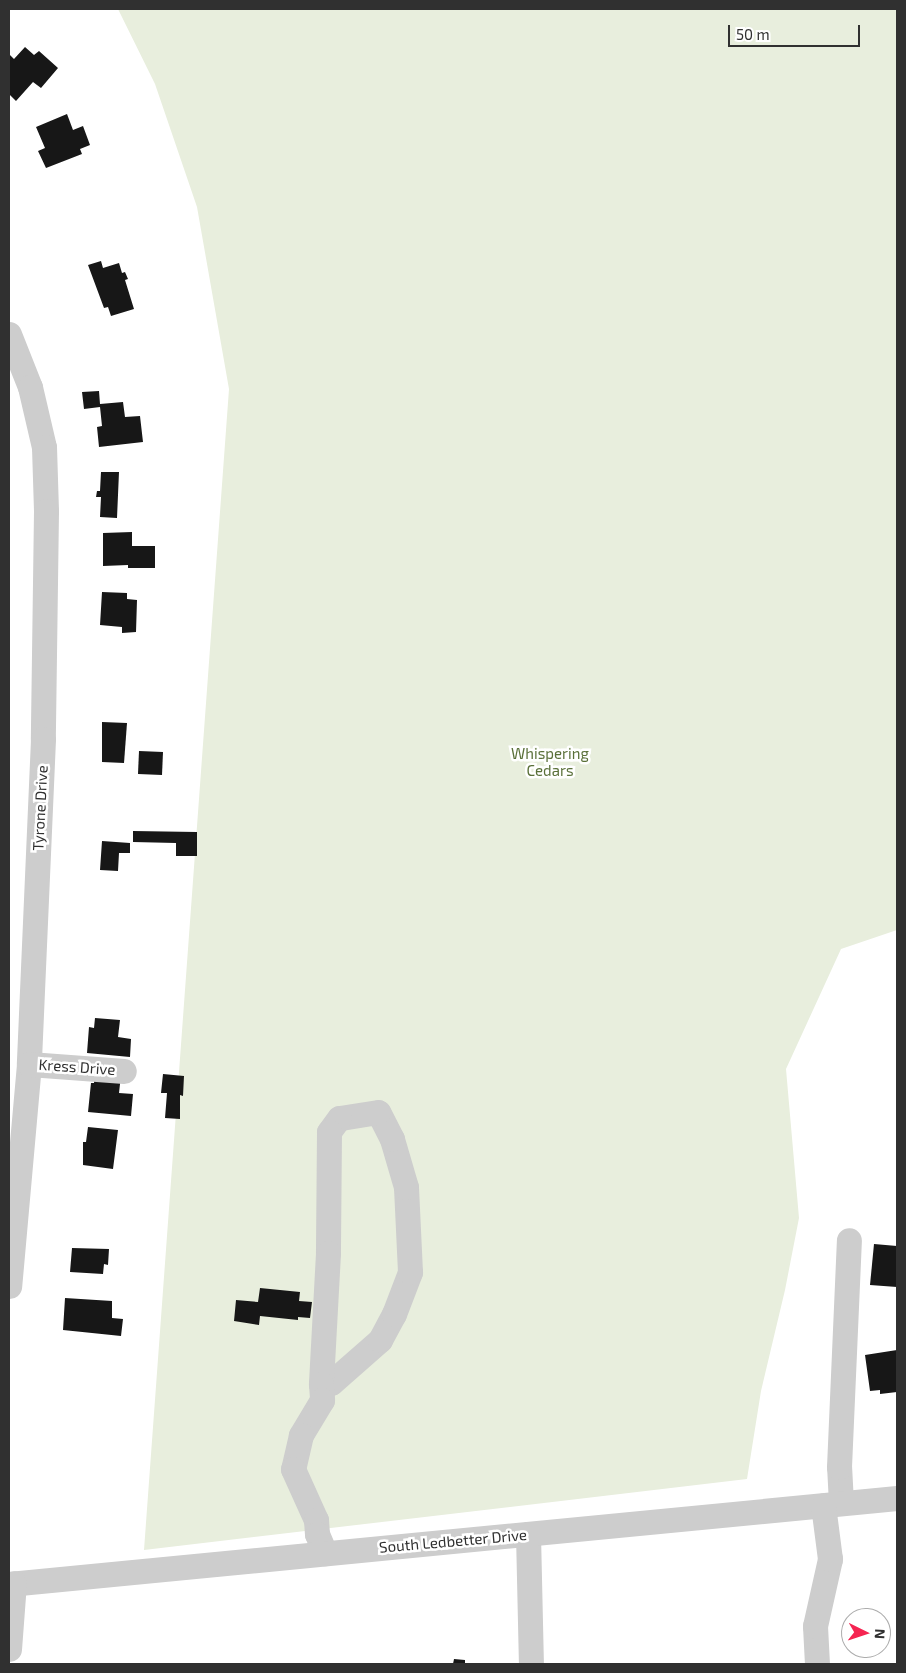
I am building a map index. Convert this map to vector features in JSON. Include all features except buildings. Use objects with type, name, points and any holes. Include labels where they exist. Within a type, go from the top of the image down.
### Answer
[{"type":"street","name":"Tyrone Drive","points":[[9,334],[30,387],[44,447],[46,511],[43,739],[29,1064],[9,1286]]},
{"type":"street","name":"Kress Drive","points":[[29,1064],[124,1071]]},
{"type":"street","points":[[321,1384],[331,1384],[380,1340],[394,1314],[410,1272],[406,1187],[392,1139],[378,1112],[339,1118],[329,1132],[328,1253],[321,1384],[322,1400],[301,1435],[293,1470],[316,1520],[317,1534],[325,1553]]},
{"type":"street","points":[[817,1664],[815,1626],[830,1559],[832,1504],[839,1467],[849,1240]]},
{"type":"street","name":"South Ledbetter Drive","points":[[11,1584],[897,1498]]},
{"type":"street","points":[[528,1534],[531,1664]]},
{"type":"street","points":[[9,1649],[11,1584]]},
{"type":"green space","name":"Whispering Cedars","points":[[118,9],[897,9],[897,930],[841,949],[786,1069],[799,1218],[785,1290],[761,1391],[747,1479],[144,1550],[229,389],[197,207],[155,84]]}]
